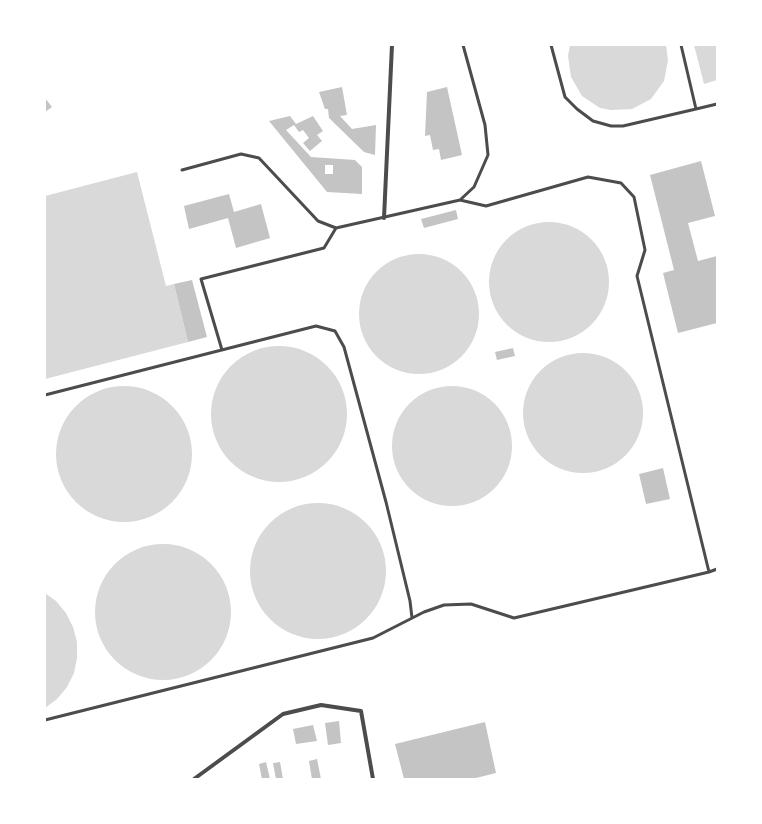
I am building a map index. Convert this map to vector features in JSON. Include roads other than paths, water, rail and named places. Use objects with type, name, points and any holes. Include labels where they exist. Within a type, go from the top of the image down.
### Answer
[{"type":"street","points":[[384,218],[392,45]]},
{"type":"street","points":[[194,779],[283,714],[321,704],[361,711],[372,779]]},
{"type":"lane","points":[[460,200],[474,187],[488,155],[485,126],[463,45]]},
{"type":"lane","points":[[551,45],[565,97],[577,109],[593,121],[611,126],[623,126],[717,104]]},
{"type":"lane","points":[[681,45],[696,109]]},
{"type":"lane","points":[[182,170],[241,154],[259,158],[318,220],[336,228],[460,200],[486,206],[588,176],[621,183],[634,197],[644,250],[638,276],[709,572]]},
{"type":"lane","points":[[222,350],[201,279],[324,248],[336,228]]},
{"type":"lane","points":[[45,395],[316,326],[335,331],[344,347],[386,502],[410,601],[412,618]]},
{"type":"lane","points":[[45,720],[373,638],[424,612],[444,605],[471,604],[514,618],[717,569]]}]
